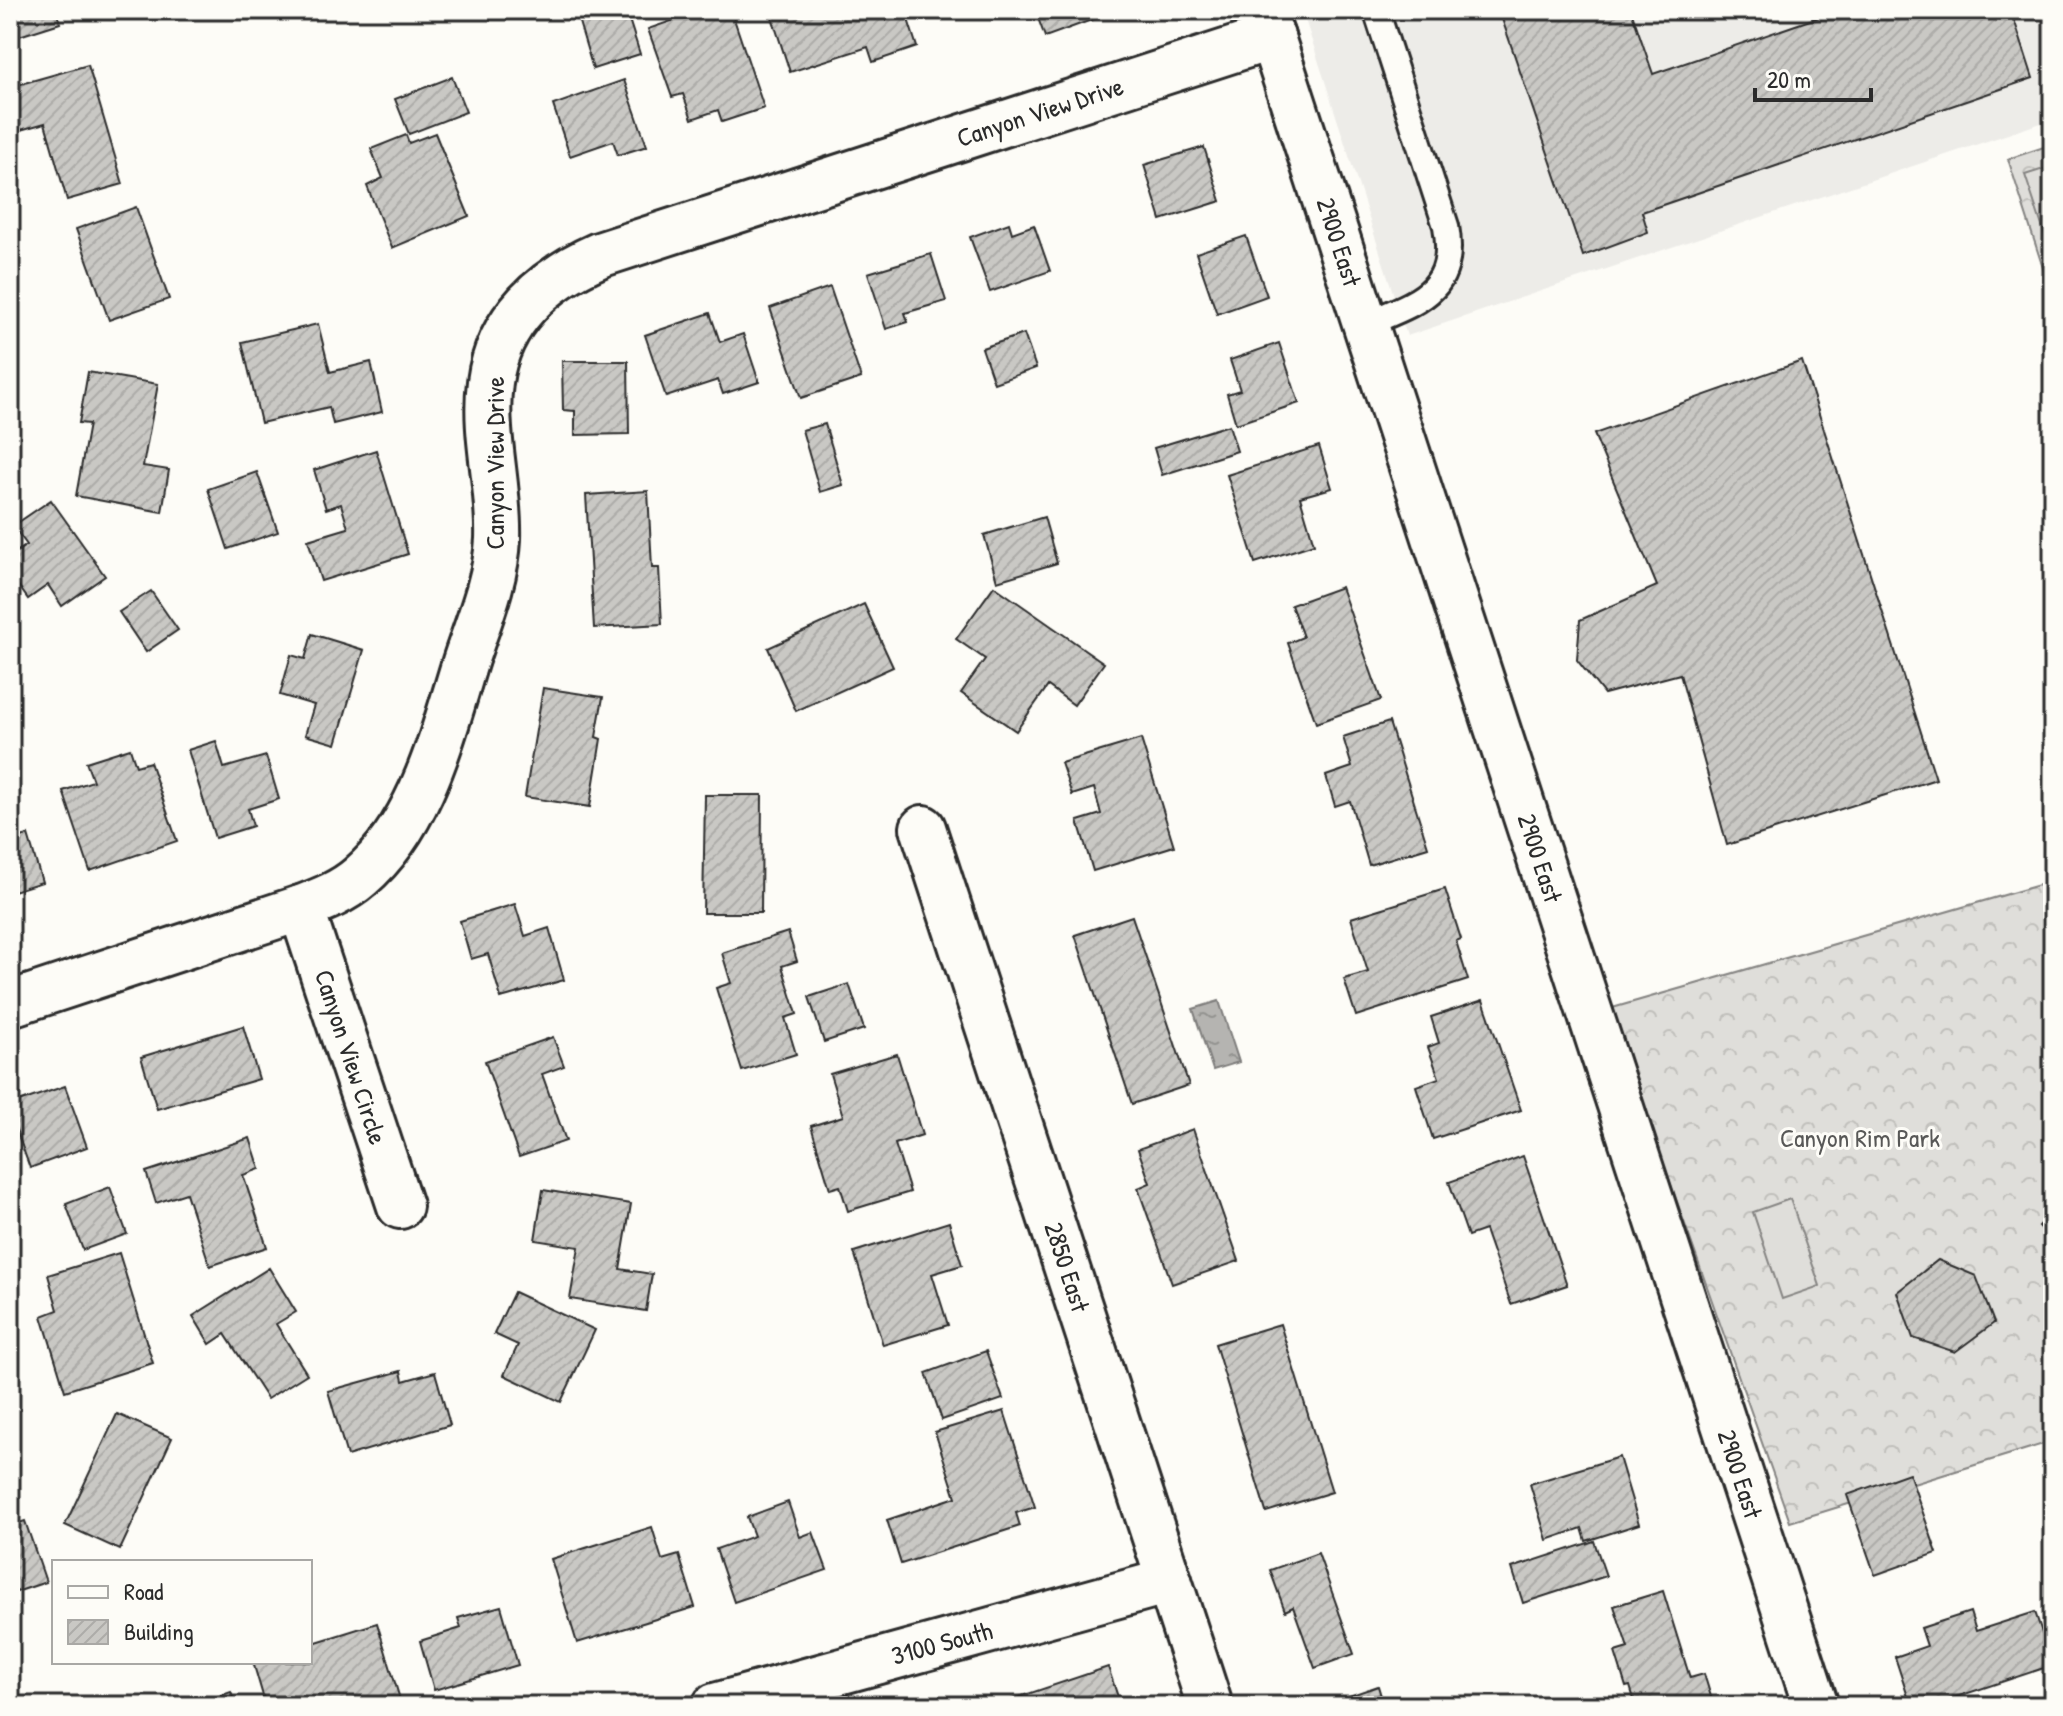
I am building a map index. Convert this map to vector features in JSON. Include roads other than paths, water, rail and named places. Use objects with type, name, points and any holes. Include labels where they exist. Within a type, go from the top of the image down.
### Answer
[{"type":"street","name":"2900 East","points":[[1268,24],[1816,1706]]},
{"type":"street","name":"Canyon View Drive","points":[[10,1004],[337,894],[378,859],[398,832],[431,769],[495,567],[498,512],[490,383],[509,327],[526,303],[547,283],[599,255],[1268,24]]},
{"type":"street","name":"2850 East","points":[[923,828],[1210,1706]]},
{"type":"street","name":"Canyon View Circle","points":[[301,908],[400,1206]]},
{"type":"street","name":"3100 South","points":[[715,1706],[1169,1581]]},
{"type":"lane","points":[[1366,324],[1422,299],[1436,288],[1445,274],[1450,247],[1446,226],[1376,10]]},
{"type":"water","points":[[1219,1001],[1239,1062],[1213,1070],[1193,1009]]},
{"type":"park label","name":"Canyon Rim Park","points":[[1860,1138]]}]
